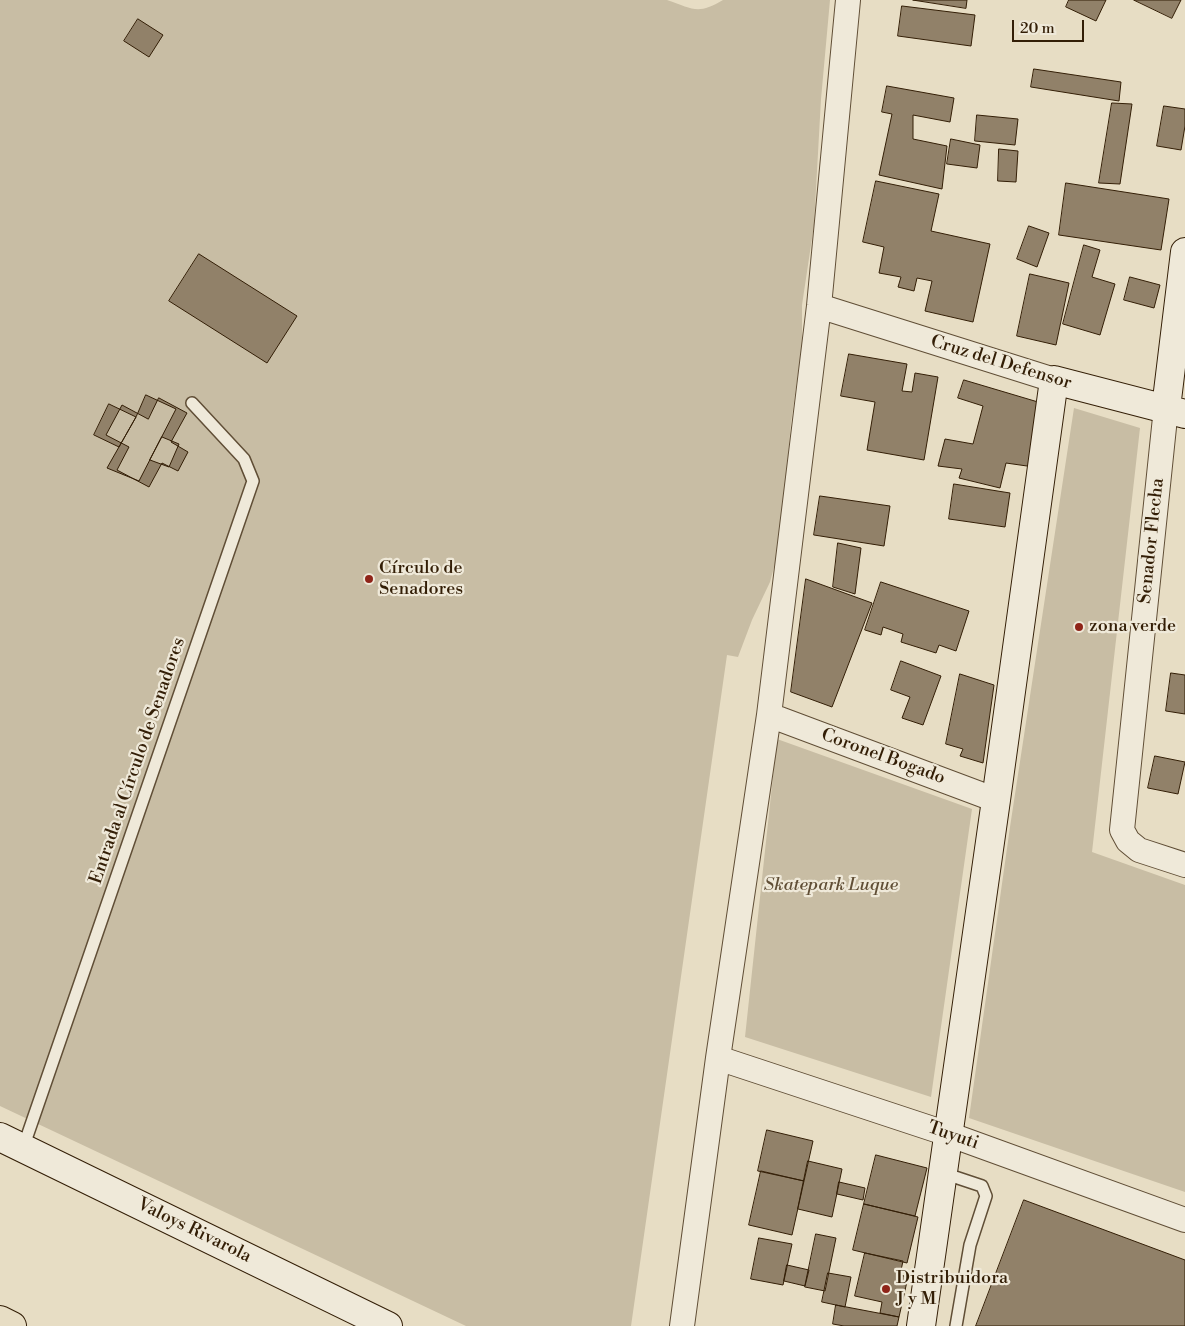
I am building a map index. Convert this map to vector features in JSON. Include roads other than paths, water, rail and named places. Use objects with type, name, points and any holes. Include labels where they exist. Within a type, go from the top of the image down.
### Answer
[{"type":"main road","points":[[0,1320],[12,1326]]},
{"type":"street","points":[[682,1326],[718,1058],[769,715],[819,306],[848,0]]},
{"type":"street","name":"Senador Flecha","points":[[1185,252],[1176,411],[1122,830],[1128,842],[1139,850],[1185,866]]},
{"type":"street","name":"Cruz del Defensor","points":[[819,306],[1054,380],[1176,411]]},
{"type":"street","points":[[920,1326],[1054,380]]},
{"type":"street","name":"Coronel Bogado","points":[[769,715],[996,800]]},
{"type":"street","name":"Tuyuti","points":[[718,1058],[948,1134],[1185,1220]]},
{"type":"street","name":"Valoys Rivarola","points":[[11,1142],[388,1326]]},
{"type":"lane","name":"Entrada al Círculo de Senadores","points":[[11,1142],[254,481],[244,459],[192,403]]},
{"type":"lane","points":[[943,1173],[982,1186],[986,1196],[970,1245],[956,1326]]},
{"type":"place","name":"Círculo de Senadores","points":[[369,579]]},
{"type":"place","name":"zona verde","points":[[1079,627]]},
{"type":"place","name":"Distribuidora J y M","points":[[886,1289]]},
{"type":"park label","name":"Skatepark Luque","points":[[831,886]]}]
